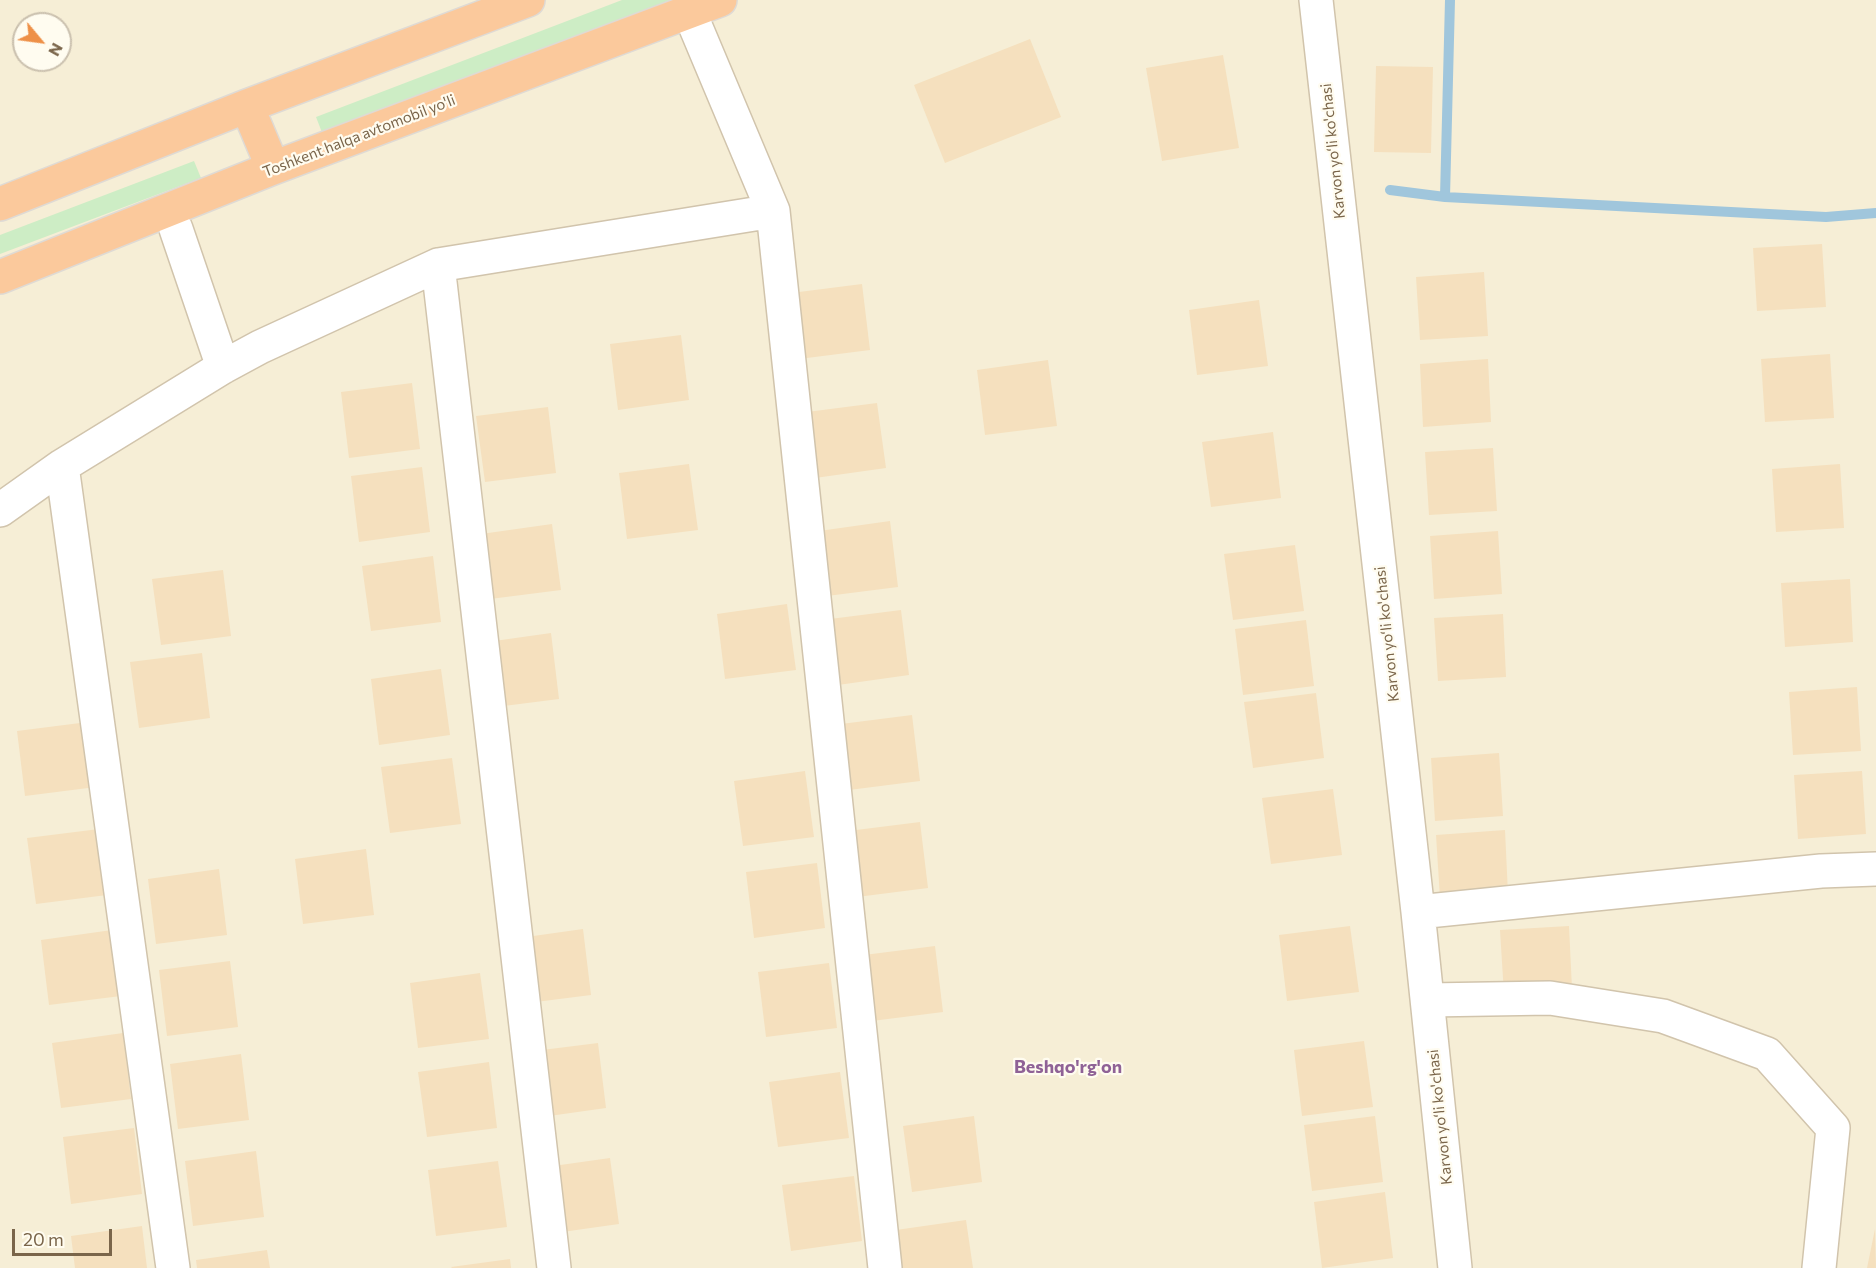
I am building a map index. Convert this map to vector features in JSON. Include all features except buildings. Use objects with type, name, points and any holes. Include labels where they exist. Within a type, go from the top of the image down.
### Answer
[{"type":"highway","points":[[0,204],[247,106],[528,0]]},
{"type":"highway","name":"Toshkent halqa avtomobil yo'li","points":[[0,277],[273,168],[720,0]]},
{"type":"highway","points":[[247,106],[273,168]]},
{"type":"street","name":"Karvon yo‘li ko'chasi","points":[[1316,0],[1428,1000],[1455,1268]]},
{"type":"street","points":[[689,11],[773,211],[885,1268]]},
{"type":"street","points":[[0,510],[62,466],[223,367],[260,347],[438,266],[773,211]]},
{"type":"street","points":[[176,229],[223,367]]},
{"type":"street","points":[[438,266],[554,1268]]},
{"type":"street","points":[[62,466],[173,1268]]},
{"type":"street","points":[[1418,912],[1821,871],[1876,869]]},
{"type":"street","points":[[1428,1000],[1550,999],[1663,1016],[1767,1054],[1833,1128],[1819,1268]]},
{"type":"shaded area","points":[[0,0],[1876,0],[1876,1268],[0,1268]]},
{"type":"green space","points":[[622,0],[677,0],[323,135],[316,117]]},
{"type":"green space","points":[[194,161],[201,178],[0,254],[0,235]]},
{"type":"waterway","points":[[1445,197],[1450,0]]},
{"type":"waterway","points":[[1390,190],[1445,197],[1826,217],[1876,213]]},
{"type":"district","name":"Beshqo'rg'on","points":[[1068,1067]]}]
